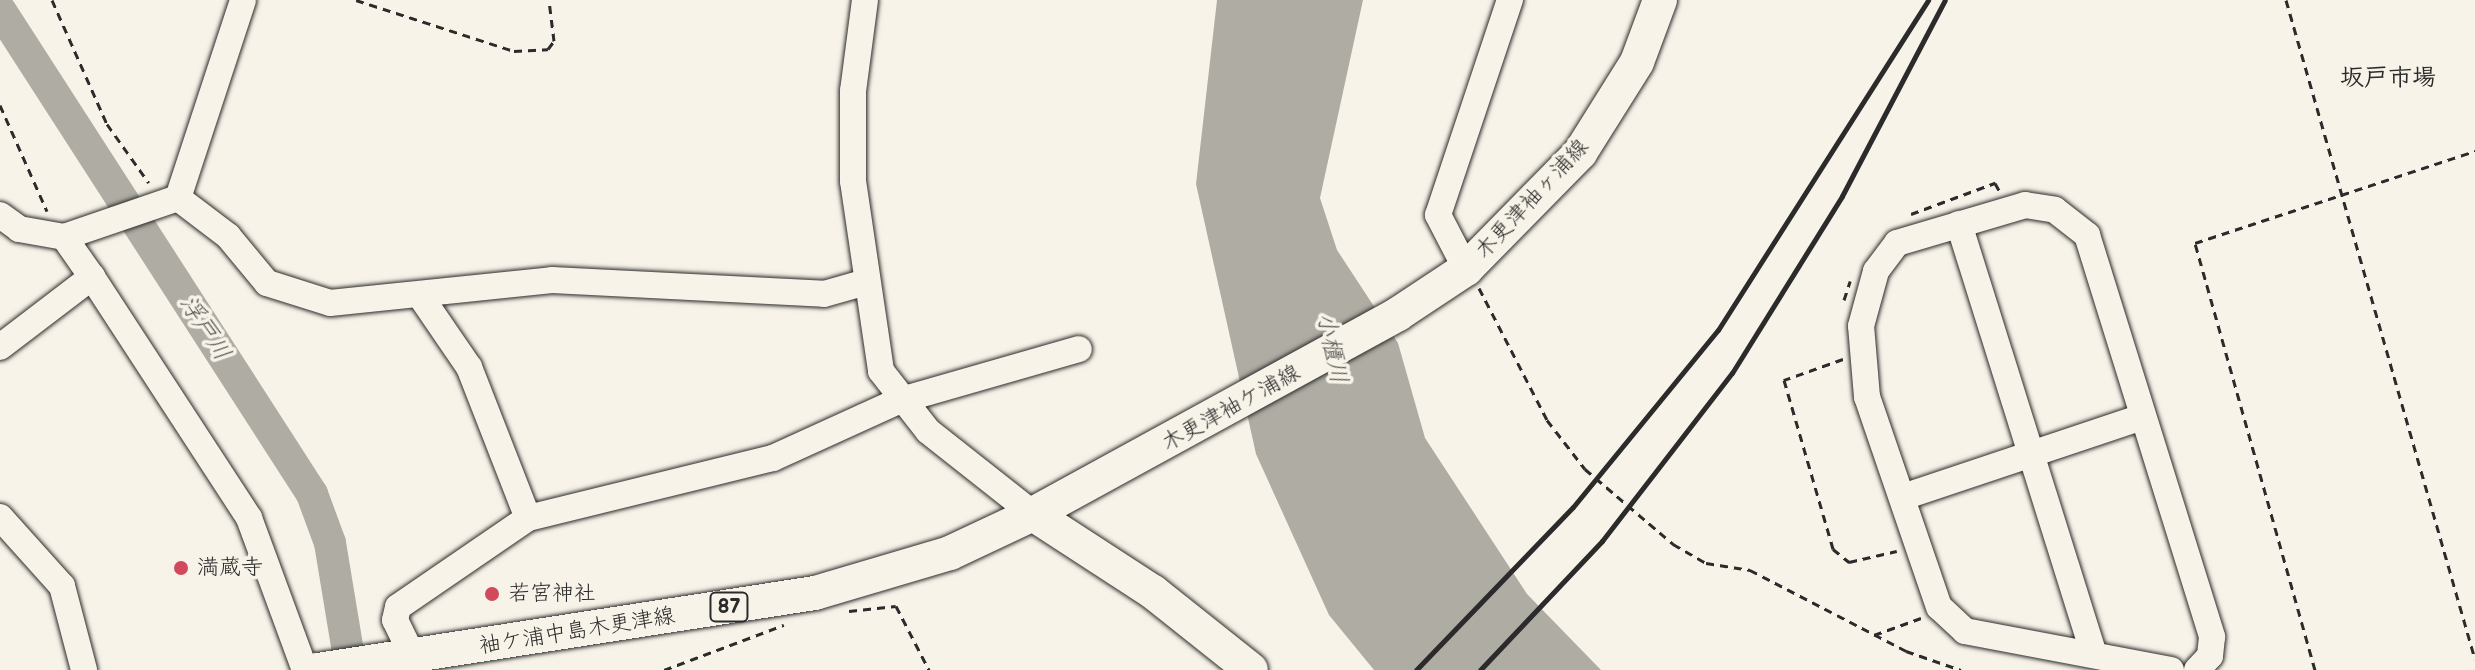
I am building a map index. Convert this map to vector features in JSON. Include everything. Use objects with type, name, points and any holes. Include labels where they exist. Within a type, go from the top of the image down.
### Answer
[{"type":"main road","name":"木更津袖ヶ浦線","points":[[1466,269],[1580,153],[1637,62],[1660,0]]},
{"type":"main road","name":"木更津袖ケ浦線","points":[[1033,514],[1398,314],[1466,269]]},
{"type":"main road","name":"袖ケ浦中島木更津線","points":[[318,670],[815,593],[950,553],[1033,514]]},
{"type":"main road","points":[[1033,514],[1153,592],[1251,670]]},
{"type":"street","points":[[171,200],[243,0]]},
{"type":"street","points":[[865,0],[853,151],[866,282],[881,371],[898,401],[1033,514]]},
{"type":"street","points":[[1466,269],[1438,215],[1510,0]]},
{"type":"street","points":[[0,215],[19,229],[64,237],[171,200]]},
{"type":"street","points":[[171,200],[228,236],[267,283],[330,303],[421,297],[552,280],[824,294],[866,282]]},
{"type":"street","points":[[2171,670],[2093,652],[1965,631],[1939,607],[1867,397],[1861,326],[1876,271],[1897,243],[2025,205],[2055,210],[2087,235],[2139,418],[2212,637],[2206,665]]},
{"type":"street","points":[[1959,224],[2093,652]]},
{"type":"street","points":[[64,237],[249,518],[305,670]]},
{"type":"street","points":[[0,347],[92,277]]},
{"type":"street","points":[[421,297],[469,367],[528,518]]},
{"type":"street","points":[[413,657],[395,620],[398,607],[528,518],[773,458],[898,401],[1079,349]]},
{"type":"street","points":[[1903,497],[2139,418]]},
{"type":"street","points":[[0,517],[62,586],[84,670]]},
{"type":"path","points":[[52,0],[107,124],[171,200]]},
{"type":"path","points":[[356,0],[514,51],[548,49],[554,41],[549,0]]},
{"type":"path","points":[[2286,0],[2475,659]]},
{"type":"path","points":[[0,105],[64,237]]},
{"type":"path","points":[[2315,670],[2195,243],[2475,151]]},
{"type":"path","points":[[1466,269],[1547,420],[1585,469],[1673,544],[1706,563],[1750,570],[1906,651],[1961,670]]},
{"type":"path","points":[[837,612],[896,606],[929,670]]},
{"type":"path","points":[[664,670],[716,645],[792,623]]},
{"type":"water","name":"小櫃川","points":[[1217,0],[1363,0],[1320,198],[1337,250],[1398,343],[1425,438],[1527,594],[1601,670],[1374,670],[1329,615],[1256,454],[1196,184]]},
{"type":"waterway","name":"浮戸川","points":[[0,10],[312,494],[330,543],[351,670]]},
{"type":"railway","points":[[1416,670],[1573,507],[1718,330],[1928,0]]},
{"type":"railway","points":[[1480,670],[1602,541],[1732,373],[1842,196],[1945,0]]},
{"type":"place","name":"満蔵寺","points":[[181,568]]},
{"type":"place","name":"若宮神社","points":[[492,594]]},
{"type":"district","name":"坂戸市場","points":[[2388,78]]}]
